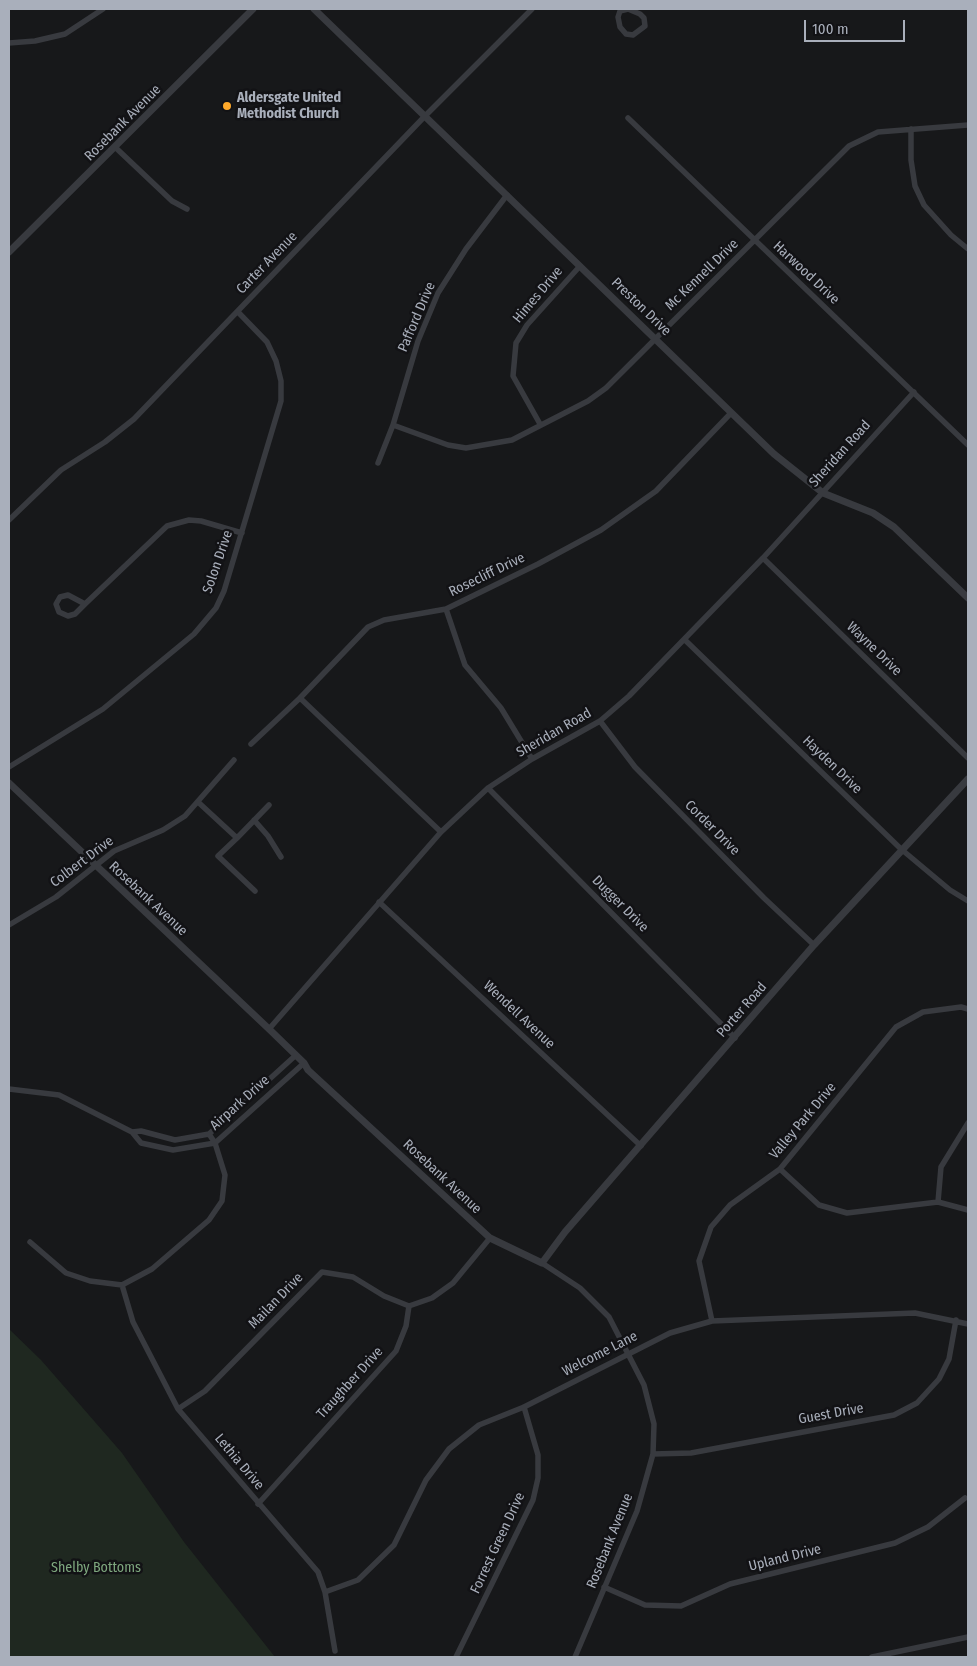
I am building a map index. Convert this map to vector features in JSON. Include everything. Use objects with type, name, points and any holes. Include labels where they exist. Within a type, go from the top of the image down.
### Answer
[{"type":"street","points":[[9,43],[65,34],[103,9]]},
{"type":"street","name":"Rosebank Avenue","points":[[9,252],[116,148],[253,9]]},
{"type":"street","name":"Preston Drive","points":[[314,9],[731,413],[801,478],[823,492],[873,513],[894,527],[968,598]]},
{"type":"street","name":"Carter Avenue","points":[[9,520],[62,470],[105,442],[134,419],[426,116],[532,9]]},
{"type":"street","points":[[619,10],[633,10],[644,18],[645,26],[633,35],[626,34],[620,27],[619,10]]},
{"type":"street","name":"Harwood Drive","points":[[628,118],[754,242],[968,445]]},
{"type":"street","name":"Mc Kennell Drive","points":[[393,425],[448,445],[466,448],[512,440],[588,401],[606,388],[849,146],[878,132],[968,126]]},
{"type":"street","points":[[911,129],[911,160],[915,186],[924,205],[946,230],[968,249]]},
{"type":"street","points":[[116,148],[172,201],[187,209]]},
{"type":"street","name":"Pafford Drive","points":[[378,463],[393,425],[418,340],[438,293],[466,249],[508,195]]},
{"type":"street","name":"Himes Drive","points":[[540,424],[513,376],[516,342],[527,325],[580,266]]},
{"type":"street","name":"Solon Drive","points":[[9,767],[103,709],[203,626],[224,591],[281,401],[276,361],[267,342],[238,312]]},
{"type":"street","name":"Sheridan Road","points":[[269,1029],[441,832],[488,788],[532,759],[600,721],[685,640],[914,392]]},
{"type":"street","name":"Rosecliff Drive","points":[[251,744],[300,698],[368,627],[384,620],[446,609],[538,564],[601,530],[656,491],[731,413]]},
{"type":"street","points":[[85,604],[68,595],[60,597],[56,604],[59,612],[68,616],[75,614],[167,526],[189,520],[201,521],[242,533]]},
{"type":"street","name":"Wayne Drive","points":[[762,558],[968,758]]},
{"type":"street","points":[[446,609],[465,664],[501,708],[532,759]]},
{"type":"street","name":"Hayden Drive","points":[[685,640],[901,849],[950,890],[968,901]]},
{"type":"street","points":[[300,698],[441,832]]},
{"type":"street","name":"Corder Drive","points":[[600,721],[635,767],[764,898],[814,945]]},
{"type":"street","name":"Colbert Drive","points":[[9,925],[56,897],[114,851],[163,830],[185,816],[234,760]]},
{"type":"street","name":"Porter Road","points":[[542,1263],[565,1232],[814,945],[901,849],[968,779]]},
{"type":"street","name":"Rosebank Avenue","points":[[9,783],[94,866],[269,1029],[304,1063],[308,1070],[490,1238],[542,1263],[580,1288],[609,1317],[630,1353],[644,1385],[654,1424],[653,1454],[637,1512],[575,1657]]},
{"type":"street","name":"Dugger Drive","points":[[488,788],[734,1038]]},
{"type":"street","points":[[198,802],[237,838]]},
{"type":"street","points":[[255,891],[218,856],[269,805]]},
{"type":"street","points":[[254,820],[268,836],[281,857]]},
{"type":"street","name":"Wendell Avenue","points":[[380,902],[641,1146]]},
{"type":"street","name":"Valley Park Drive","points":[[712,1321],[699,1261],[711,1227],[730,1205],[780,1169],[896,1027],[923,1012],[961,1007],[968,1009]]},
{"type":"street","name":"Airpark Drive","points":[[132,1132],[141,1131],[175,1140],[209,1134],[296,1055]]},
{"type":"street","name":"Airpark Drive","points":[[9,1089],[59,1095],[132,1132],[141,1143],[173,1150],[215,1143],[304,1063]]},
{"type":"street","points":[[938,1202],[942,1167],[968,1123]]},
{"type":"street","points":[[30,1242],[66,1273],[90,1281],[122,1285],[152,1269],[209,1220],[222,1200],[225,1175],[215,1143],[209,1134]]},
{"type":"street","points":[[780,1169],[818,1205],[847,1213],[938,1202],[968,1210]]},
{"type":"street","points":[[409,1306],[432,1298],[453,1283],[490,1238]]},
{"type":"street","name":"Mailan Drive","points":[[178,1410],[205,1391],[322,1272],[353,1277],[384,1296],[409,1306]]},
{"type":"street","name":"Lethia Drive","points":[[122,1285],[133,1322],[178,1410],[318,1572],[325,1592],[335,1651]]},
{"type":"street","name":"Traughber Drive","points":[[258,1504],[396,1351],[406,1326],[409,1306]]},
{"type":"street","name":"Welcome Lane","points":[[325,1592],[358,1580],[394,1545],[426,1480],[449,1449],[479,1425],[524,1407],[670,1333],[712,1321],[915,1313],[968,1324]]},
{"type":"street","name":"Guest Drive","points":[[653,1454],[691,1453],[894,1415],[917,1403],[939,1379],[949,1359],[956,1320]]},
{"type":"street","name":"Forrest Green Drive","points":[[456,1657],[529,1511],[535,1494],[538,1478],[538,1454],[524,1407]]},
{"type":"street","name":"Upland Drive","points":[[604,1587],[645,1605],[681,1606],[730,1584],[895,1543],[928,1527],[965,1498]]},
{"type":"street","points":[[872,1657],[968,1637]]},
{"type":"green space","name":"Shelby Bottoms","points":[[9,1329],[41,1360],[122,1453],[184,1542],[275,1657],[9,1657]]},
{"type":"place","name":"Aldersgate United Methodist Church","points":[[227,106]]}]
